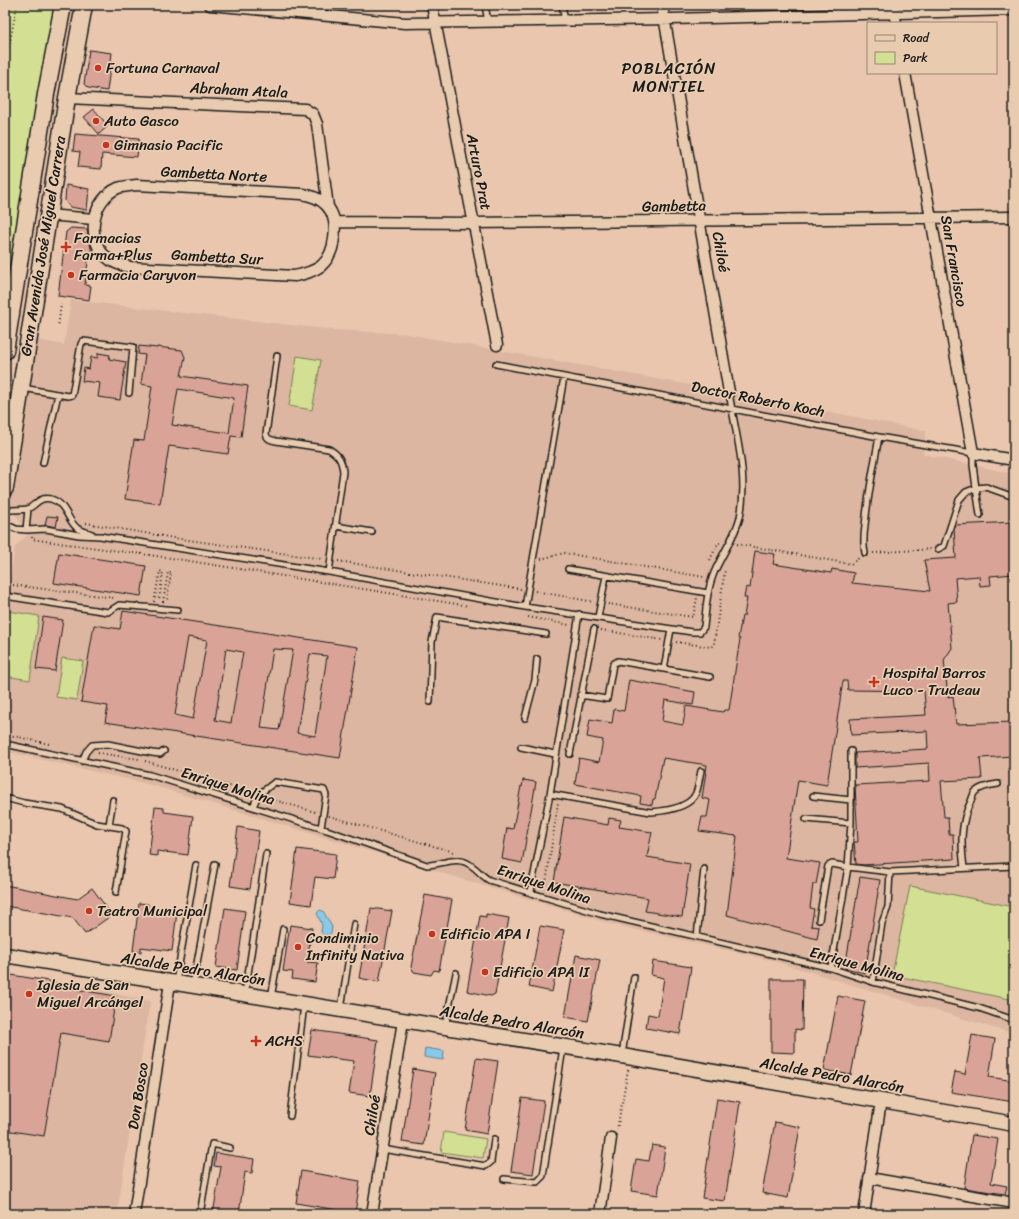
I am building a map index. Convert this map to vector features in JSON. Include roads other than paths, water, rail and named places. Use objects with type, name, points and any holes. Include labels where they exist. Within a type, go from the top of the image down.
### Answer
[{"type":"main road","name":"Gran Avenida José Miguel Carrera","points":[[5,351],[45,102],[63,5]]},
{"type":"main road","name":"Gran Avenida José Miguel Carrera","points":[[5,488],[67,98],[84,5]]},
{"type":"street","points":[[210,5],[384,22],[436,23],[894,14],[1014,10]]},
{"type":"street","name":"Arturo Prat","points":[[432,5],[497,344]]},
{"type":"street","name":"Chiloé","points":[[662,5],[729,392]]},
{"type":"street","name":"San Francisco","points":[[905,74],[973,453]]},
{"type":"street","name":"Abraham Atala","points":[[67,98],[305,109],[312,114],[317,124],[328,207]]},
{"type":"street","name":"Gambetta Norte","points":[[94,219],[98,207],[107,196],[119,188],[136,185],[302,194],[317,198],[328,207]]},
{"type":"street","points":[[328,207],[334,222]]},
{"type":"street","points":[[48,215],[94,219]]},
{"type":"street","name":"Gambetta","points":[[334,222],[474,223],[1014,217]]},
{"type":"street","name":"Gambetta Sur","points":[[94,219],[95,238],[101,251],[107,258],[119,265],[291,276],[310,272],[321,266],[326,260],[333,243],[334,222]]},
{"type":"street","name":"Doctor Roberto Koch","points":[[973,453],[1014,460]]},
{"type":"street","name":"Alcalde Pedro Alarcón","points":[[5,955],[626,1057],[1014,1124]]},
{"type":"street","name":"Don Bosco","points":[[134,1214],[173,983]]},
{"type":"street","name":"Chiloé","points":[[372,1214],[402,1021]]},
{"type":"street","points":[[864,1214],[881,1101]]},
{"type":"street","points":[[600,1214],[611,1138]]},
{"type":"street","points":[[869,1178],[1014,1203]]},
{"type":"lane","points":[[322,16],[323,5]]},
{"type":"lane","points":[[485,5],[488,22]]},
{"type":"lane","points":[[562,5],[565,21]]},
{"type":"lane","points":[[20,388],[68,396],[73,394],[81,344],[83,341],[133,347],[129,394]]},
{"type":"lane","points":[[277,356],[266,437],[276,441],[329,449],[336,453],[342,462],[343,472],[329,572]]},
{"type":"lane","name":"Doctor Roberto Koch","points":[[496,364],[879,438],[973,453]]},
{"type":"lane","points":[[525,607],[564,377]]},
{"type":"lane","name":"Chiloé","points":[[671,629],[700,632],[704,627],[708,593],[712,578],[735,532],[739,518],[742,501],[743,474],[729,392]]},
{"type":"lane","points":[[43,464],[58,394]]},
{"type":"lane","points":[[865,553],[864,537],[866,516],[879,438]]},
{"type":"lane","points":[[973,453],[973,465],[980,515]]},
{"type":"lane","points":[[938,548],[944,546],[959,500],[966,492],[976,488],[986,488],[1014,497]]},
{"type":"lane","points":[[5,510],[28,508],[35,502],[51,499],[62,506],[78,529],[100,536]]},
{"type":"lane","points":[[26,530],[28,508]]},
{"type":"lane","points":[[5,524],[16,529],[46,529],[79,535],[100,536],[329,572],[525,607],[671,629],[664,669]]},
{"type":"lane","points":[[336,526],[372,532]]},
{"type":"lane","points":[[568,569],[708,593]]},
{"type":"lane","points":[[598,617],[606,576]]},
{"type":"lane","points":[[5,596],[108,612],[119,605],[177,610]]},
{"type":"lane","points":[[531,893],[550,794],[579,614]]},
{"type":"lane","points":[[430,702],[432,642],[437,616],[546,634]]},
{"type":"lane","points":[[570,754],[580,695],[594,629]]},
{"type":"lane","points":[[525,718],[534,680],[537,659]]},
{"type":"lane","points":[[580,695],[607,699],[613,664],[618,661],[710,677]]},
{"type":"lane","name":"Enrique Molina","points":[[5,744],[150,775],[321,828],[427,865],[436,865],[452,860],[462,861],[472,866],[483,877],[489,880],[600,914],[831,968],[873,982],[979,1008],[1014,1020]]},
{"type":"lane","points":[[82,760],[92,745],[108,744],[160,754],[164,751]]},
{"type":"lane","points":[[521,747],[556,754]]},
{"type":"lane","points":[[831,968],[848,867],[851,823],[851,751]]},
{"type":"lane","points":[[550,794],[652,812],[663,811],[679,808],[696,794],[701,771]]},
{"type":"lane","points":[[253,807],[258,795],[275,782],[324,790],[326,795],[321,828]]},
{"type":"lane","points":[[964,868],[961,842],[963,822],[969,805],[975,792],[988,786],[998,784]]},
{"type":"lane","points":[[813,796],[851,800]]},
{"type":"lane","points":[[5,798],[24,803],[62,809],[97,824],[122,828],[126,831],[116,892]]},
{"type":"lane","points":[[109,825],[113,800]]},
{"type":"lane","points":[[806,819],[851,823]]},
{"type":"lane","points":[[245,995],[266,854]]},
{"type":"lane","points":[[192,986],[215,864]]},
{"type":"lane","points":[[819,920],[828,866],[832,864],[890,872],[1014,866]]},
{"type":"lane","points":[[173,983],[196,865]]},
{"type":"lane","points":[[697,937],[704,869]]},
{"type":"lane","points":[[873,982],[882,923],[888,907],[890,872]]},
{"type":"lane","points":[[341,1010],[354,924]]},
{"type":"lane","points":[[271,999],[283,928]]},
{"type":"lane","points":[[445,1028],[456,973]]},
{"type":"lane","points":[[626,1057],[634,977]]},
{"type":"lane","points":[[290,1116],[304,1004]]},
{"type":"lane","points":[[504,1179],[537,1182],[542,1176],[563,1047]]},
{"type":"lane","points":[[382,1148],[486,1166],[491,1162],[494,1139]]},
{"type":"lane","points":[[200,1214],[212,1144],[230,1148]]},
{"type":"water","points":[[320,910],[323,911],[332,927],[331,933],[328,935],[324,935],[321,932],[322,925],[317,913]]},
{"type":"water","points":[[425,1048],[444,1051],[443,1060],[424,1057]]},
{"type":"place","name":"Fortuna Carnaval","points":[[98,68]]},
{"type":"place","name":"Auto Gasco","points":[[96,121]]},
{"type":"place","name":"Gimnasio Pacific","points":[[106,145]]},
{"type":"place","name":"Farmacias Farma+Plus","points":[[66,247]]},
{"type":"place","name":"Farmacia Caryvon","points":[[71,275]]},
{"type":"place","name":"Hospital Barros Luco - Trudeau","points":[[874,682]]},
{"type":"place","name":"Teatro Municipal","points":[[89,911]]},
{"type":"place","name":"Edificio APA I","points":[[432,934]]},
{"type":"place","name":"Condiminio Infinity Nativa","points":[[298,947]]},
{"type":"place","name":"Edificio APA II","points":[[485,972]]},
{"type":"place","name":"Iglesia de San Miguel Arcángel","points":[[29,994]]},
{"type":"place","name":"ACHS","points":[[256,1041]]},
{"type":"district","name":"POBLACIÓN MONTIEL","points":[[669,77]]}]
